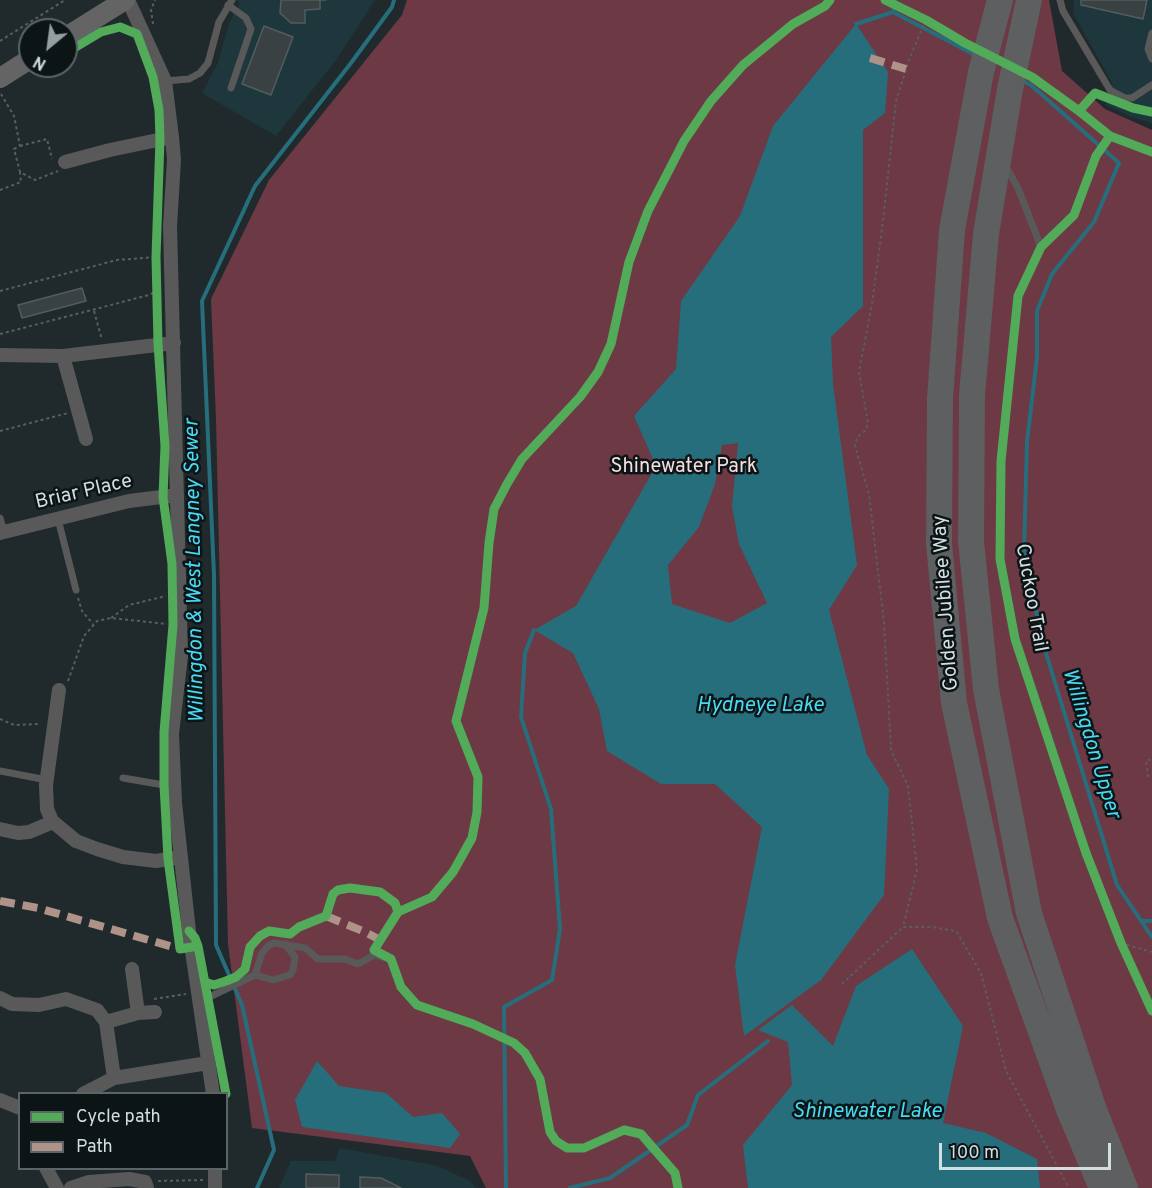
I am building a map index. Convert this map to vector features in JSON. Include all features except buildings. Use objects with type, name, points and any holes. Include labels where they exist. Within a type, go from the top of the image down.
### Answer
[{"type":"highway","name":"Golden Jubilee Way","points":[[1000,0],[981,72],[952,230],[940,399],[939,543],[954,703],[1000,918],[1070,1112],[1102,1188]]},
{"type":"highway","name":"Golden Jubilee Way","points":[[1029,0],[1010,89],[986,234],[972,394],[971,541],[986,689],[1029,913],[1094,1110],[1125,1188]]},
{"type":"main road","points":[[78,30],[127,0]]},
{"type":"main road","points":[[0,78],[18,67]]},
{"type":"street","points":[[127,0],[165,81],[174,160],[170,226],[181,656],[172,734],[174,784],[181,857],[203,996],[213,1092]]},
{"type":"street","points":[[65,162],[172,137]]},
{"type":"street","points":[[1,351],[63,356],[174,343]]},
{"type":"street","points":[[63,356],[86,439]]},
{"type":"street","name":"Briar Place","points":[[2,533],[129,501],[177,495]]},
{"type":"street","points":[[59,690],[47,724],[47,809],[53,822],[76,841],[123,857],[156,861],[181,857]]},
{"type":"street","points":[[0,829],[18,833],[29,832],[53,822]]},
{"type":"street","points":[[132,969],[138,1013]]},
{"type":"street","points":[[0,998],[12,1004],[39,1005],[66,999],[97,1010],[106,1022],[114,1078]]},
{"type":"street","points":[[106,1022],[138,1013],[155,1012]]},
{"type":"street","points":[[87,1092],[114,1078],[208,1063]]},
{"type":"street","points":[[0,1100],[18,1107]]},
{"type":"street","points":[[47,1170],[57,1188]]},
{"type":"street","points":[[71,1188],[89,1182],[129,1179],[146,1185]]},
{"type":"lane","points":[[1060,0],[1064,11],[1110,90],[1125,98],[1132,98],[1152,85]]},
{"type":"lane","points":[[165,81],[189,79],[200,73],[208,63],[219,22],[230,3],[246,18],[251,29],[231,88]]},
{"type":"lane","points":[[1152,33],[1148,49],[1152,59]]},
{"type":"lane","points":[[999,156],[1018,188],[1041,247]]},
{"type":"lane","points":[[0,518],[2,533]]},
{"type":"lane","points":[[58,519],[76,590]]},
{"type":"lane","points":[[0,771],[47,780]]},
{"type":"lane","points":[[123,778],[164,785],[174,784]]},
{"type":"lane","points":[[203,996],[237,985],[255,975],[262,953],[274,943],[305,948],[318,959],[345,959],[358,964],[374,955],[391,959]]},
{"type":"lane","points":[[255,975],[273,980],[290,975],[293,970],[294,957],[285,944]]},
{"type":"path","points":[[0,41],[65,0]]},
{"type":"path","points":[[842,984],[903,927],[917,870],[908,786],[891,750],[884,622],[870,494],[855,446],[856,437],[865,431],[868,423],[859,372],[884,221],[896,101],[919,34],[922,18],[936,26]]},
{"type":"path","points":[[1,94],[15,116],[20,146]]},
{"type":"path","points":[[0,190],[21,182],[14,149],[20,146],[47,139],[56,174]]},
{"type":"path","points":[[20,172],[35,180],[56,174],[65,162]]},
{"type":"path","points":[[0,291],[117,260],[156,257]]},
{"type":"path","points":[[0,334],[149,295],[158,290]]},
{"type":"path","points":[[94,310],[105,351]]},
{"type":"path","points":[[0,431],[79,410]]},
{"type":"path","points":[[76,590],[82,611],[93,624]]},
{"type":"path","points":[[59,690],[67,684],[84,636],[93,624],[111,618],[129,605],[172,595]]},
{"type":"path","points":[[111,618],[173,625]]},
{"type":"path","points":[[0,719],[14,725],[47,724]]},
{"type":"path","points":[[1148,777],[1146,761],[1152,759]]},
{"type":"path","points":[[903,927],[931,927],[956,932],[981,974],[1006,1071],[1069,1188]]},
{"type":"path","points":[[1117,933],[1125,953]]},
{"type":"path","points":[[1121,943],[1152,952]]},
{"type":"path","points":[[155,1012],[154,998],[203,996]]},
{"type":"path","points":[[146,1185],[215,1179]]},
{"type":"shaded area","points":[[236,0],[375,0],[336,60],[276,136],[202,93],[218,63],[229,23],[240,3]]},
{"type":"shaded area","points":[[1074,0],[1152,0],[1152,123],[1131,117],[1106,105],[1112,83],[1073,13]]},
{"type":"shaded area","points":[[340,1148],[438,1166],[470,1181],[476,1188],[279,1188],[291,1161],[335,1161]]},
{"type":"green space","name":"Shinewater Park","points":[[407,0],[1049,0],[1062,71],[1105,109],[1152,130],[1152,1188],[486,1188],[470,1156],[252,1128],[228,944],[216,419],[211,299],[269,180],[402,15]]},
{"type":"water","name":"Hydneye Lake","points":[[856,24],[888,72],[885,113],[863,130],[863,306],[831,337],[833,384],[857,565],[829,610],[867,755],[889,789],[884,895],[821,980],[744,1036],[735,965],[762,827],[715,784],[661,784],[607,751],[599,709],[573,653],[534,630],[576,606],[656,466],[634,416],[676,369],[681,301],[740,216],[773,126]],"holes":[[[738,443],[732,507],[739,544],[767,603],[730,623],[672,604],[668,565],[699,527],[715,484],[722,445]]]},
{"type":"water","name":"Shinewater Lake","points":[[912,949],[963,1026],[943,1123],[986,1133],[1037,1159],[1040,1188],[748,1188],[743,1145],[792,1085],[788,1042],[758,1030],[792,1005],[833,1046],[856,986]]},
{"type":"water","points":[[317,1061],[339,1086],[386,1093],[413,1117],[442,1113],[460,1134],[450,1148],[302,1127],[295,1100]]},
{"type":"waterway","name":"Willingdon & West Langney Sewer","points":[[257,1188],[274,1150],[242,1005],[216,945],[214,575],[202,301],[255,186],[351,63],[392,7],[394,0]]},
{"type":"waterway","points":[[893,12],[895,0]]},
{"type":"waterway","name":"Willingdon Upper","points":[[893,12],[975,55]]},
{"type":"waterway","points":[[856,24],[893,12]]},
{"type":"waterway","name":"Willingdon Upper","points":[[1021,80],[1031,85],[1119,163],[1094,222],[1052,274],[1037,311],[1037,357],[1027,442],[1024,552],[1042,640],[1117,885],[1152,937]]},
{"type":"waterway","points":[[506,1188],[504,1007],[552,980],[560,929],[551,809],[521,717],[525,653],[534,630]]},
{"type":"waterway","points":[[1141,921],[1152,921]]},
{"type":"waterway","points":[[570,1188],[610,1178],[687,1125],[698,1095],[768,1041]]},
{"type":"marked path","points":[[870,58],[906,69]]},
{"type":"marked path","points":[[0,901],[38,908],[180,949]]},
{"type":"marked path","points":[[326,916],[380,940]]},
{"type":"cycle path","points":[[678,1188],[675,1173],[641,1134],[624,1130],[584,1148],[567,1148],[556,1141],[550,1132],[540,1079],[525,1053],[514,1043],[473,1024],[417,1005],[401,987],[391,959],[374,950],[398,912],[432,897],[453,872],[472,838],[477,812],[478,777],[456,721],[484,608],[494,509],[522,459],[580,397],[598,372],[611,344],[629,262],[648,211],[684,141],[711,101],[743,65],[793,24],[825,6],[830,0]]},
{"type":"cycle path","points":[[885,0],[1032,77],[1110,136],[1152,152]]},
{"type":"cycle path","points":[[78,46],[101,32],[120,27],[137,34],[153,77],[159,110],[156,257],[158,344],[165,446],[163,497],[172,564],[173,625],[164,732],[164,785],[168,859],[180,949],[198,946]]},
{"type":"cycle path","points":[[1079,111],[1095,93],[1133,108],[1152,112]]},
{"type":"cycle path","name":"Cuckoo Trail","points":[[1110,136],[1096,156],[1074,215],[1041,247],[1018,296],[1001,461],[1000,559],[1015,639],[1086,853],[1121,943],[1152,1011]]},
{"type":"cycle path","points":[[205,982],[214,985],[236,977],[245,969],[250,947],[260,936],[269,931],[290,934],[299,927],[326,916],[333,894],[338,890],[350,888],[380,892],[395,903],[398,912]]},
{"type":"cycle path","points":[[189,931],[198,946],[226,1092]]}]
